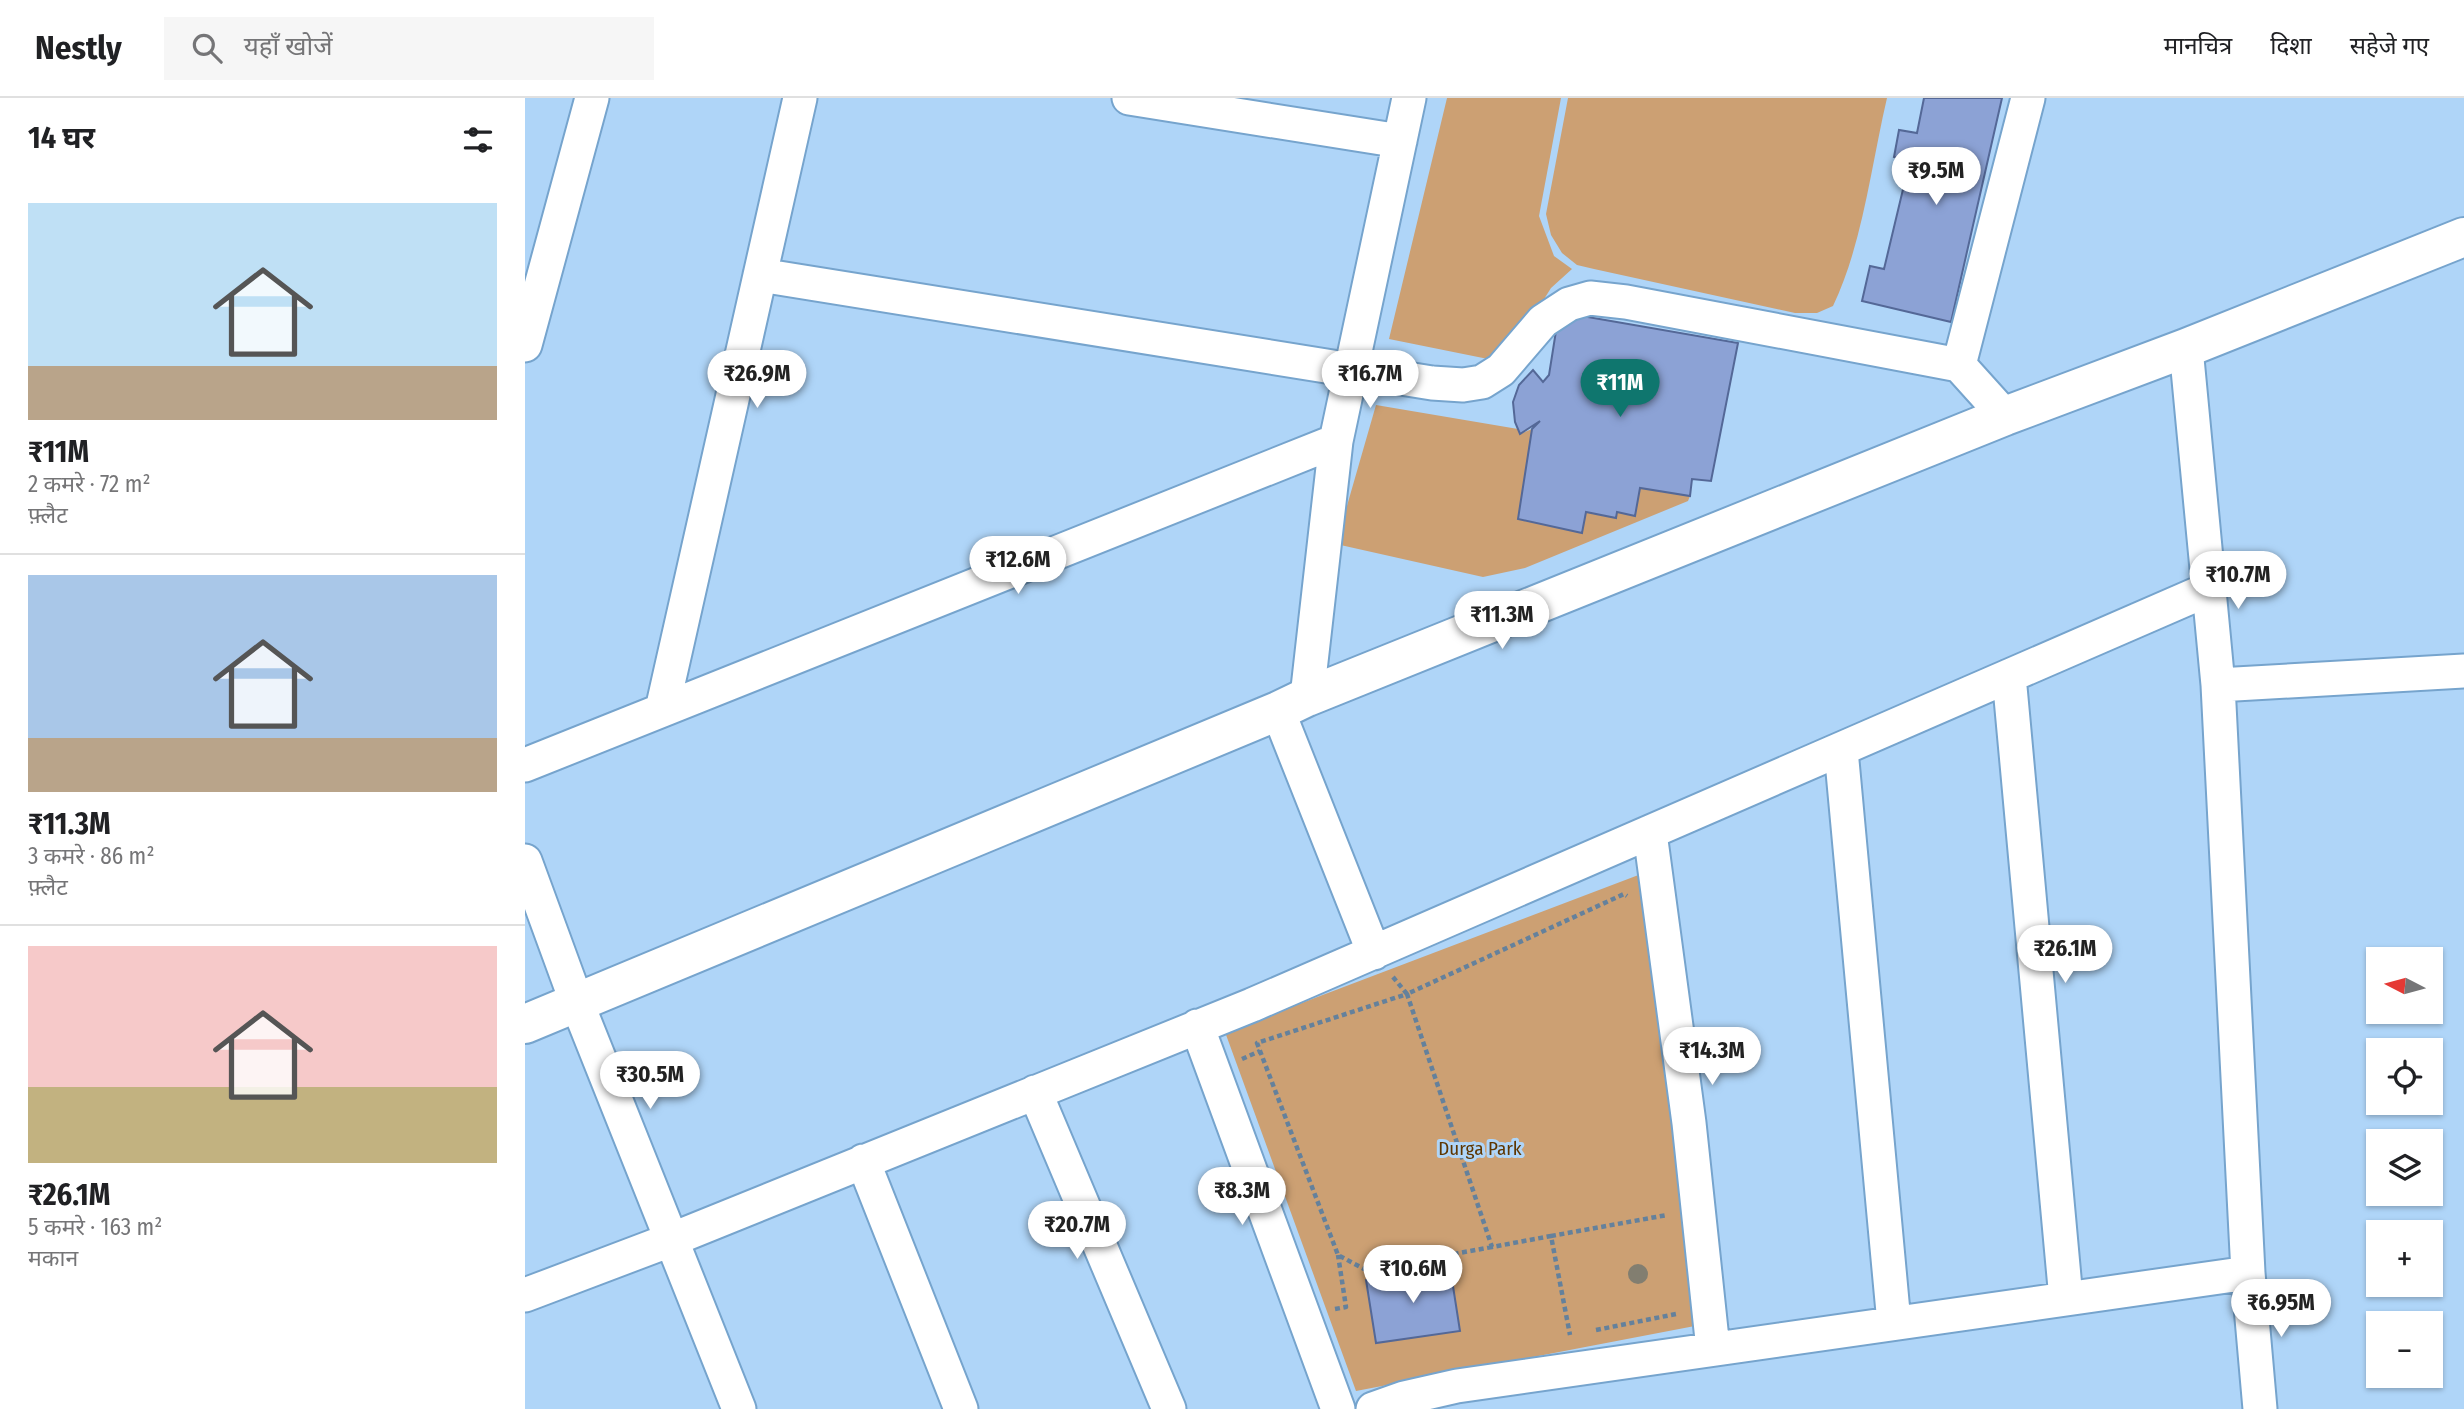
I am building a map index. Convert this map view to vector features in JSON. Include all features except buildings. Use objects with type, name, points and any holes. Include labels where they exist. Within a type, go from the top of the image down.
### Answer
[{"type":"street","points":[[525,345],[592,98]]},
{"type":"street","points":[[662,710],[800,98]]},
{"type":"street","points":[[1129,98],[1400,141]]},
{"type":"street","points":[[1374,953],[1292,704],[1336,441],[1409,98]]},
{"type":"street","points":[[1959,365],[2028,98]]},
{"type":"street","points":[[525,1024],[1292,704],[2004,416],[2186,348],[2464,237]]},
{"type":"street","points":[[760,275],[1432,383],[1462,385],[1482,382],[1501,370],[1543,321],[1569,304],[1590,298],[1626,302],[1959,365],[2004,416]]},
{"type":"street","points":[[2186,348],[2218,685],[2248,1273],[2260,1409]]},
{"type":"street","points":[[525,765],[1336,441]]},
{"type":"street","points":[[525,1295],[673,1239],[1374,953],[2209,589]]},
{"type":"street","points":[[2218,685],[2464,671]]},
{"type":"street","points":[[2009,676],[2066,1299]]},
{"type":"street","points":[[1841,750],[1895,1323]]},
{"type":"street","points":[[1650,833],[1689,1123],[1713,1349]]},
{"type":"street","points":[[525,861],[577,1003],[739,1409]]},
{"type":"street","points":[[1197,1026],[1338,1409]]},
{"type":"street","points":[[1035,1092],[1169,1409]]},
{"type":"street","points":[[863,1161],[961,1409]]},
{"type":"street","points":[[1373,1409],[1404,1398],[1457,1386],[2248,1273]]},
{"type":"path","points":[[1632,899],[1624,894],[1407,994],[1257,1043],[1338,1255],[1366,1270],[1673,1214]]},
{"type":"path","points":[[1374,953],[1407,994],[1492,1247]]},
{"type":"path","points":[[1551,1236],[1574,1369]]},
{"type":"path","points":[[1595,1330],[1686,1313]]},
{"type":"path","points":[[1570,1335],[1583,1332]]},
{"type":"green space","points":[[1447,98],[1561,98],[1539,216],[1554,256],[1572,269],[1551,288],[1517,342],[1488,359],[1389,339]]},
{"type":"green space","points":[[1568,98],[1887,98],[1859,230],[1833,306],[1817,313],[1795,313],[1577,265],[1562,253],[1551,235],[1546,214]]},
{"type":"green space","points":[[1376,405],[1518,429],[1520,434],[1532,429],[1519,519],[1582,533],[1586,512],[1615,518],[1617,512],[1635,516],[1640,488],[1690,496],[1688,501],[1525,568],[1483,577],[1336,544]]},
{"type":"green space","name":"Durga Park","points":[[1649,871],[1700,1325],[1356,1391],[1225,1032]]}]
